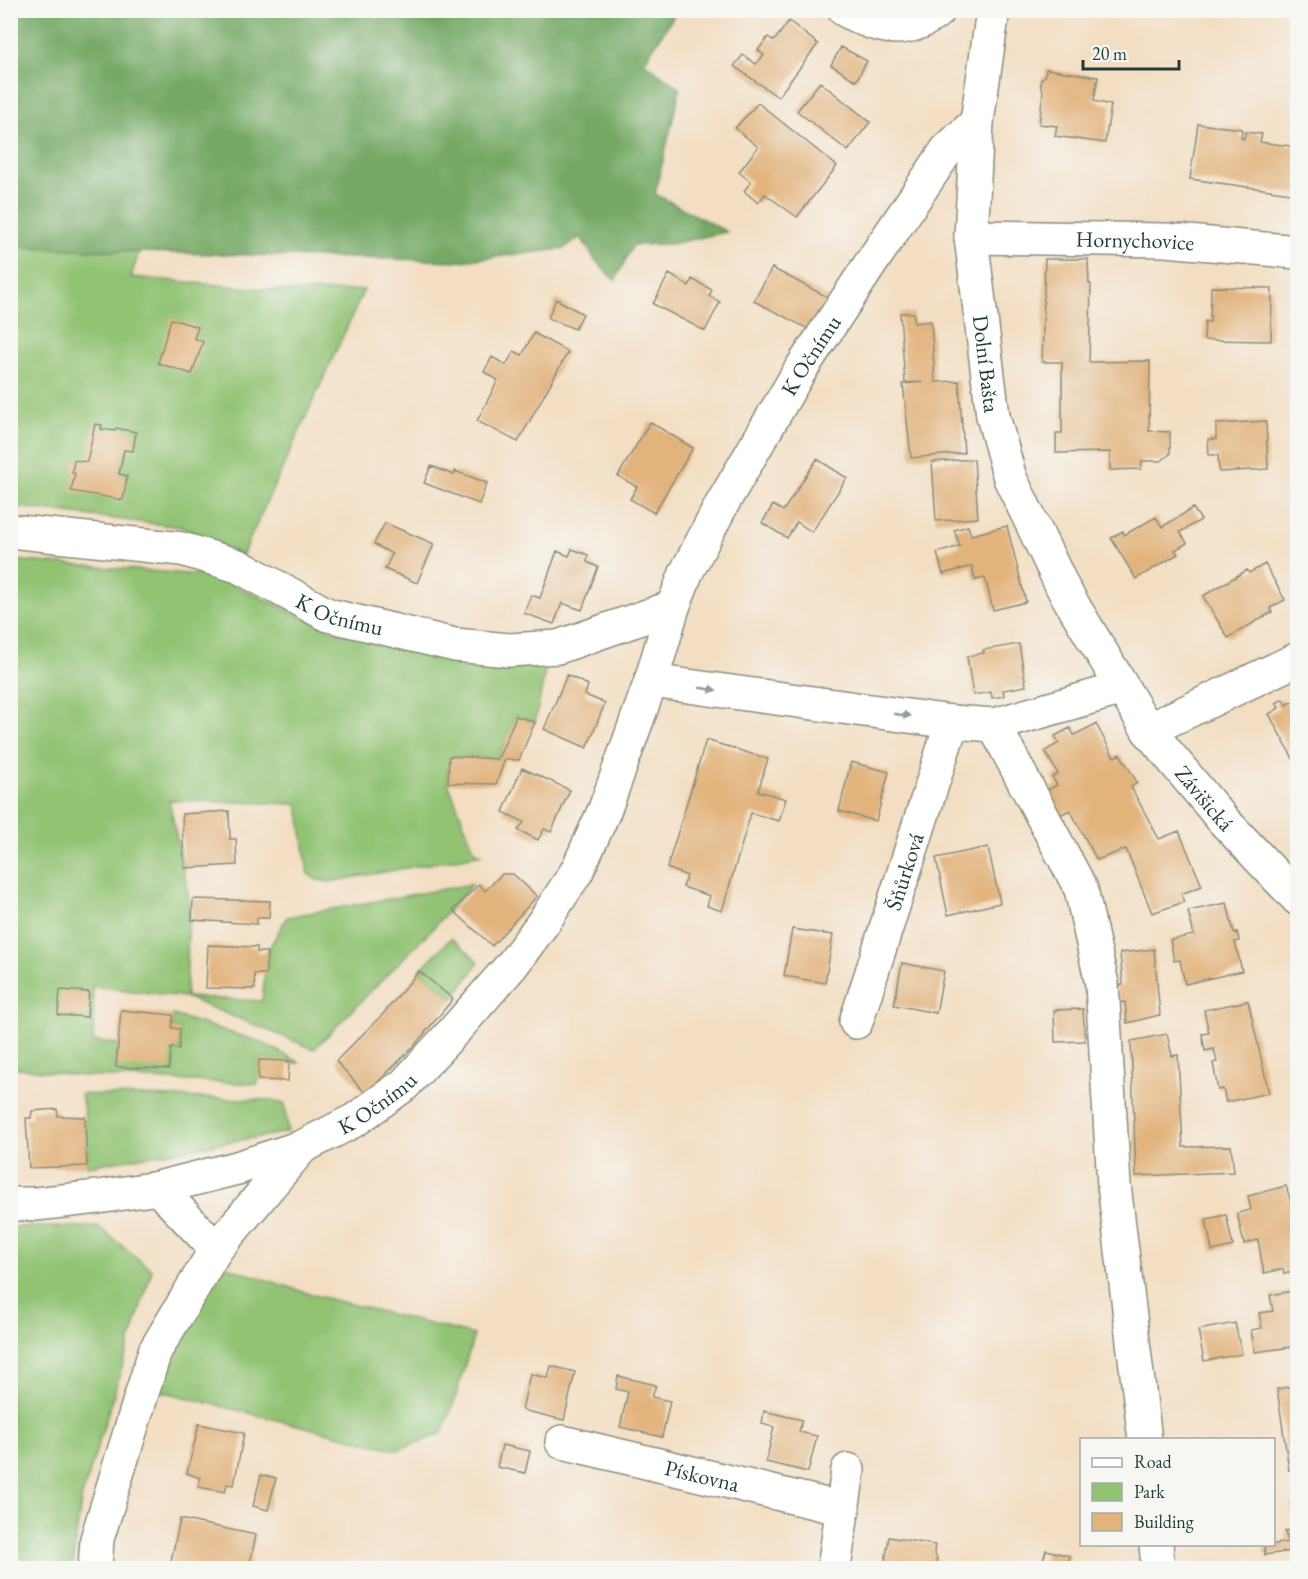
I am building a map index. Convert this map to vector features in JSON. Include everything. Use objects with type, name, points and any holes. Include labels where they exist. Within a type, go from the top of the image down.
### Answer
[{"type":"street","points":[[846,10],[876,25],[898,28],[922,22],[939,10]]},
{"type":"street","name":"Dolní Bašta","points":[[993,10],[977,122],[971,237],[993,416],[1010,478],[1064,590],[1123,688]]},
{"type":"street","name":"K Očnímu","points":[[10,1204],[36,1204],[158,1188],[237,1168],[302,1147],[355,1120],[404,1085],[497,981],[543,923],[577,871],[596,830],[651,681],[673,607],[686,573],[722,504],[799,372],[947,150],[977,122]]},
{"type":"street","name":"Hornychovice","points":[[971,237],[1166,240],[1298,252]]},
{"type":"street","name":"K Očnímu","points":[[10,531],[182,549],[238,566],[328,615],[455,645],[509,650],[558,646],[673,607]]},
{"type":"street","points":[[1148,730],[1298,659]]},
{"type":"street","points":[[651,681],[952,722],[994,725],[1123,688]]},
{"type":"street","name":"Závišická","points":[[1123,688],[1148,730],[1222,820],[1298,899]]},
{"type":"street","name":"Šňůrková","points":[[856,1022],[952,722]]},
{"type":"street","points":[[994,725],[1081,889],[1102,984],[1114,1185],[1144,1438]]},
{"type":"street","name":"K Očnímu","points":[[95,1569],[97,1539],[155,1351],[216,1249],[302,1147]]},
{"type":"street","points":[[158,1188],[216,1249]]},
{"type":"street","name":"Pískovna","points":[[562,1442],[843,1509]]},
{"type":"street","points":[[834,1569],[848,1470]]},
{"type":"street","points":[[1156,1546],[1158,1569]]},
{"type":"green space","points":[[10,11],[677,11],[644,62],[680,89],[655,194],[727,232],[671,244],[633,245],[615,281],[595,260],[581,237],[563,249],[460,261],[11,246]]},
{"type":"green space","points":[[10,246],[139,252],[131,277],[294,292],[364,290],[242,556],[181,527],[11,506]]},
{"type":"green space","points":[[11,560],[214,576],[331,630],[461,662],[547,661],[535,722],[516,716],[498,759],[449,756],[448,783],[475,852],[483,854],[329,882],[317,880],[308,874],[298,804],[169,800],[189,898],[186,997],[262,1001],[267,952],[287,917],[472,884],[435,926],[314,1049],[185,997],[92,986],[93,1041],[118,1044],[116,1066],[171,1048],[179,1048],[180,1029],[172,1028],[173,1015],[261,1042],[300,1063],[259,1060],[258,1084],[82,1076],[11,1067]]},
{"type":"green space","points":[[451,938],[479,962],[453,999],[419,971]]},
{"type":"green space","points":[[81,1094],[271,1100],[285,1104],[288,1132],[87,1166],[85,1117]]},
{"type":"green space","points":[[11,1227],[99,1227],[152,1270],[81,1500],[72,1568],[11,1568]]},
{"type":"green space","points":[[218,1264],[310,1294],[474,1335],[453,1405],[441,1434],[397,1450],[157,1390],[153,1384]]},
{"type":"building","points":[[789,21],[818,44],[778,97],[734,66],[743,55],[756,64],[764,55],[758,50],[768,37],[774,41]]},
{"type":"building","points":[[841,47],[867,61],[856,81],[831,65]]},
{"type":"building","points":[[1046,69],[1098,77],[1094,101],[1111,105],[1105,143],[1055,136],[1057,126],[1039,124],[1043,91],[1041,79],[1045,76]]},
{"type":"building","points":[[820,82],[870,122],[848,151],[797,111]]},
{"type":"building","points":[[758,103],[837,166],[797,217],[765,194],[758,203],[744,191],[751,182],[739,172],[758,147],[735,128]]},
{"type":"building","points":[[1198,124],[1242,129],[1241,138],[1244,139],[1245,132],[1262,134],[1260,142],[1298,147],[1298,194],[1190,179]]},
{"type":"building","points":[[1045,259],[1088,259],[1089,284],[1091,284],[1089,362],[1150,361],[1149,431],[1170,432],[1170,454],[1161,461],[1142,461],[1141,469],[1110,470],[1110,452],[1056,453],[1056,433],[1062,433],[1062,362],[1042,362]]},
{"type":"building","points":[[772,268],[837,302],[820,335],[754,301]]},
{"type":"building","points":[[669,274],[689,286],[692,279],[712,290],[709,296],[720,302],[705,331],[653,304]]},
{"type":"building","points":[[1211,287],[1272,288],[1271,341],[1204,340],[1205,321],[1210,322]]},
{"type":"building","points":[[556,299],[583,314],[575,329],[548,318]]},
{"type":"building","points":[[900,313],[914,313],[914,323],[931,321],[935,382],[959,381],[964,453],[911,458],[903,384],[922,382],[905,383]]},
{"type":"building","points":[[171,319],[198,327],[194,338],[203,342],[192,374],[158,363]]},
{"type":"building","points":[[534,333],[568,352],[518,442],[477,421],[498,380],[484,372],[492,357],[506,365],[514,351],[522,355]]},
{"type":"building","points":[[1266,421],[1268,469],[1219,472],[1218,455],[1209,455],[1208,439],[1216,439],[1216,424]]},
{"type":"building","points":[[650,422],[693,448],[654,513],[630,499],[637,487],[618,476]]},
{"type":"building","points":[[95,424],[102,425],[101,429],[115,431],[116,428],[136,432],[133,451],[124,450],[119,474],[127,476],[123,500],[71,491],[75,473],[72,473],[74,460],[87,462]]},
{"type":"building","points":[[817,459],[847,478],[812,532],[797,522],[787,538],[762,523],[773,505],[783,511]]},
{"type":"building","points":[[974,459],[978,518],[936,521],[932,462]]},
{"type":"building","points":[[431,466],[454,475],[455,471],[487,483],[479,504],[424,483]]},
{"type":"building","points":[[1193,508],[1201,520],[1180,532],[1187,543],[1175,550],[1178,554],[1136,579],[1111,538],[1123,531],[1124,535],[1156,517],[1162,527]]},
{"type":"building","points":[[385,523],[434,544],[417,583],[385,569],[392,554],[374,544]]},
{"type":"building","points":[[968,526],[971,535],[1007,526],[1026,602],[993,610],[985,578],[975,580],[972,566],[943,574],[937,553],[960,546],[954,530]]},
{"type":"building","points":[[572,549],[588,555],[587,562],[598,567],[582,610],[562,603],[554,624],[524,613],[531,595],[540,598],[557,551],[569,556]]},
{"type":"building","points":[[1265,564],[1285,600],[1270,608],[1272,612],[1228,638],[1203,596],[1247,570],[1249,573]]},
{"type":"building","points":[[1019,644],[1026,686],[1003,690],[1004,696],[992,698],[991,692],[973,695],[967,656],[984,653],[983,650]]},
{"type":"building","points":[[567,675],[588,685],[585,695],[605,703],[587,748],[544,729]]},
{"type":"building","points":[[1283,699],[1286,705],[1298,699],[1298,768],[1269,714],[1279,708],[1276,703]]},
{"type":"building","points":[[516,716],[535,722],[519,760],[505,759],[496,784],[448,783],[449,756],[498,759]]},
{"type":"building","points":[[1096,724],[1114,757],[1120,754],[1137,782],[1131,787],[1159,839],[1179,831],[1202,886],[1181,894],[1184,902],[1152,913],[1126,849],[1097,860],[1070,810],[1058,816],[1045,792],[1057,785],[1052,777],[1058,774],[1045,751],[1059,743],[1055,736],[1070,728],[1074,735]]},
{"type":"building","points":[[706,740],[768,759],[758,791],[786,799],[779,821],[751,813],[722,911],[707,906],[710,896],[683,887],[687,876],[667,868]]},
{"type":"building","points":[[851,762],[889,772],[876,821],[839,811]]},
{"type":"building","points":[[522,768],[570,790],[551,832],[544,829],[538,840],[518,830],[524,822],[503,812]]},
{"type":"building","points":[[229,811],[230,839],[236,839],[237,865],[184,868],[182,814]]},
{"type":"building","points":[[988,847],[1000,903],[948,915],[936,858]]},
{"type":"building","points":[[502,874],[513,874],[537,896],[492,946],[453,910],[479,884],[485,891]]},
{"type":"building","points":[[193,899],[270,901],[269,918],[257,918],[257,924],[192,920]]},
{"type":"building","points":[[1227,903],[1234,933],[1237,932],[1239,941],[1235,942],[1242,971],[1185,984],[1180,960],[1174,961],[1170,940],[1194,935],[1188,911]]},
{"type":"building","points":[[792,929],[833,935],[825,983],[784,976]]},
{"type":"building","points":[[208,945],[257,947],[257,952],[267,952],[266,974],[254,974],[255,989],[206,988]]},
{"type":"building","points":[[1154,949],[1160,1015],[1127,1023],[1125,1002],[1118,1003],[1116,986],[1123,985],[1120,953]]},
{"type":"building","points":[[902,963],[944,971],[936,1013],[894,1005]]},
{"type":"building","points":[[419,971],[453,999],[414,1046],[366,1094],[336,1061],[383,1014]]},
{"type":"building","points":[[60,990],[89,992],[87,1017],[58,1015]]},
{"type":"building","points":[[1248,1001],[1269,1093],[1226,1102],[1223,1089],[1218,1090],[1213,1063],[1217,1062],[1214,1049],[1205,1051],[1202,1034],[1209,1033],[1204,1010]]},
{"type":"building","points":[[1083,1009],[1085,1041],[1055,1042],[1054,1010]]},
{"type":"building","points":[[121,1010],[173,1015],[172,1028],[180,1029],[179,1049],[171,1048],[169,1069],[116,1067]]},
{"type":"building","points":[[1167,1034],[1172,1056],[1178,1055],[1183,1147],[1231,1146],[1234,1172],[1136,1176],[1131,1041]]},
{"type":"building","points":[[259,1060],[289,1061],[288,1081],[258,1080]]},
{"type":"building","points":[[57,1109],[58,1116],[85,1117],[87,1166],[29,1168],[26,1118],[31,1118],[32,1111]]},
{"type":"building","points":[[1286,1186],[1298,1224],[1298,1271],[1284,1274],[1283,1269],[1264,1273],[1258,1240],[1244,1244],[1237,1213],[1251,1210],[1248,1196]]},
{"type":"building","points":[[1226,1215],[1233,1246],[1212,1251],[1206,1219]]},
{"type":"building","points":[[1298,1290],[1298,1346],[1255,1352],[1251,1330],[1262,1328],[1259,1313],[1273,1311],[1270,1295]]},
{"type":"building","points":[[1235,1323],[1242,1354],[1204,1361],[1198,1330]]},
{"type":"building","points":[[551,1366],[575,1372],[564,1420],[522,1410],[530,1374],[548,1378]]},
{"type":"building","points":[[618,1376],[656,1385],[652,1397],[670,1401],[662,1437],[620,1427],[628,1392],[616,1389]]},
{"type":"building","points":[[1298,1385],[1298,1468],[1289,1470],[1277,1389]]},
{"type":"building","points":[[764,1411],[802,1420],[799,1432],[817,1436],[808,1472],[766,1462],[774,1427],[762,1424]]},
{"type":"building","points":[[199,1424],[244,1433],[234,1485],[227,1484],[225,1492],[198,1487],[200,1478],[187,1473]]},
{"type":"building","points":[[502,1445],[530,1451],[525,1473],[497,1467]]},
{"type":"building","points":[[261,1475],[276,1478],[268,1510],[253,1506]]},
{"type":"building","points":[[1298,1504],[1298,1550],[1265,1555],[1264,1546],[1275,1546],[1288,1542],[1285,1531],[1296,1529],[1291,1505]]},
{"type":"building","points":[[180,1519],[256,1535],[249,1568],[170,1566]]},
{"type":"building","points":[[889,1537],[935,1545],[934,1552],[937,1558],[935,1568],[884,1568]]},
{"type":"building","points":[[1046,1550],[1070,1556],[1067,1568],[1041,1568]]}]
